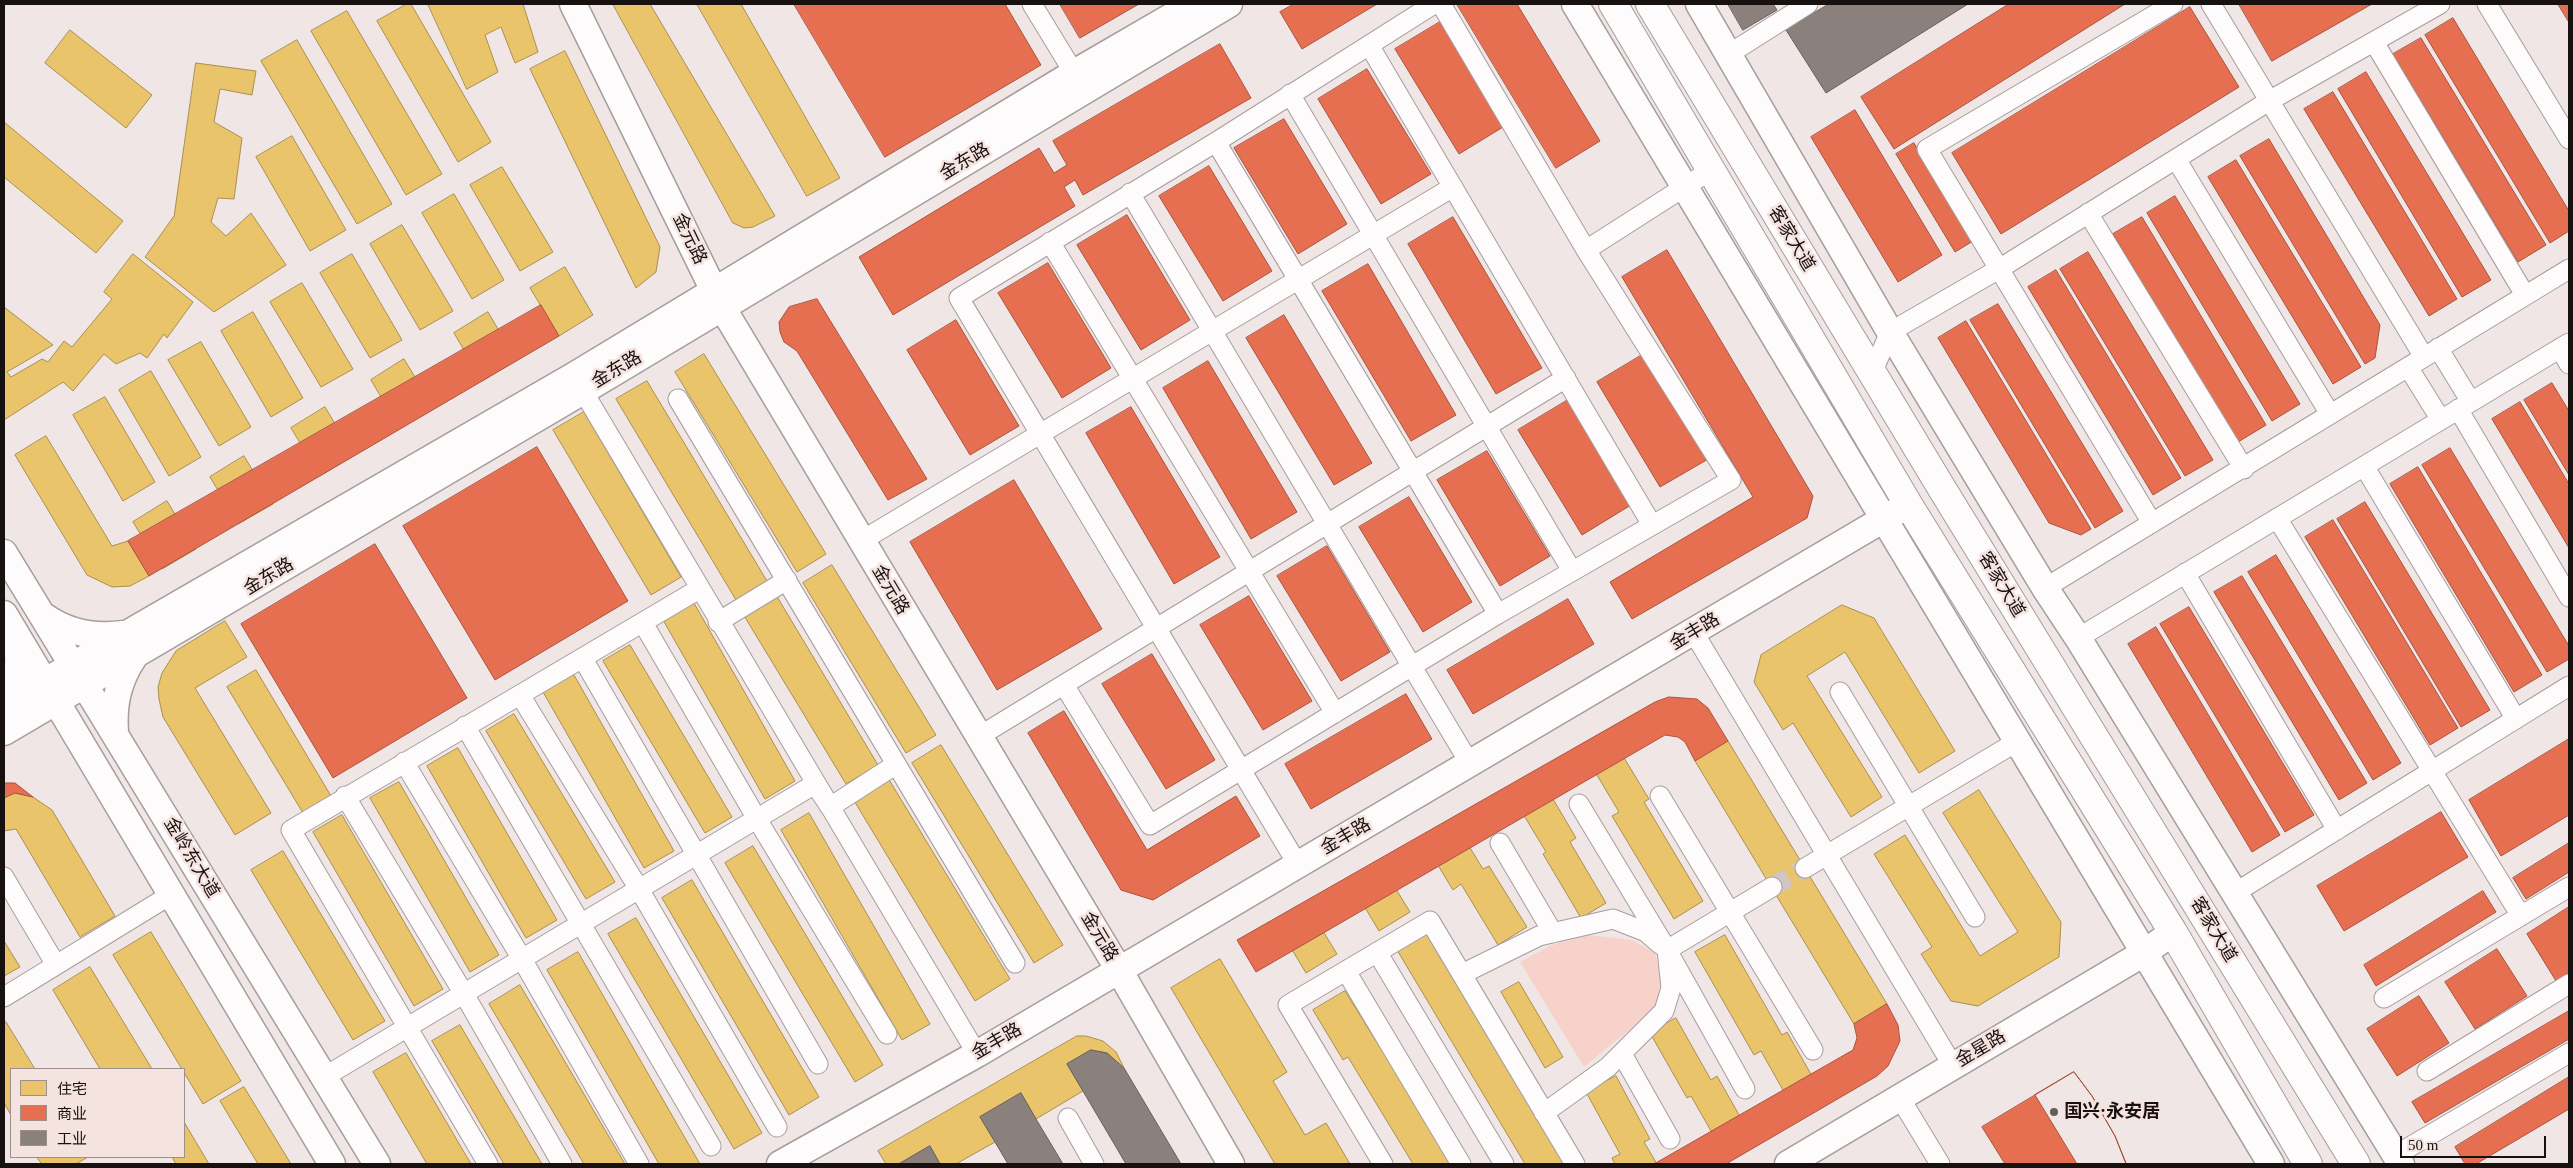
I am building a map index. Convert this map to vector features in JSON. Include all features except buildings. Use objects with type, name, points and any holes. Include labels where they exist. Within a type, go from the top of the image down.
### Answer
[{"type":"main road","name":"客家大道","points":[[1613,4],[1908,504],[2173,932],[2308,1164]]},
{"type":"main road","name":"客家大道","points":[[1650,4],[1872,373],[2356,1164]]},
{"type":"street","name":"金元路","points":[[573,4],[718,299],[978,737],[1119,970],[1231,1164]]},
{"type":"street","points":[[1032,4],[1074,73]]},
{"type":"street","name":"金东路","points":[[130,645],[583,391],[718,299],[1074,73],[1193,4]]},
{"type":"street","name":"金东路","points":[[5,717],[130,645],[575,375],[718,299],[1229,4]]},
{"type":"street","points":[[1298,865],[959,298],[1216,142],[1434,4]]},
{"type":"street","points":[[1064,685],[1150,825],[1498,614],[1731,480],[1586,250],[1441,4]]},
{"type":"street","points":[[1574,4],[1886,519],[2271,1164]]},
{"type":"street","points":[[1699,4],[1890,332],[2045,588],[2078,638],[2233,894],[2398,1160],[2569,1053]]},
{"type":"street","points":[[1728,54],[1808,4]]},
{"type":"street","points":[[2152,523],[1928,149],[2173,4]]},
{"type":"street","points":[[2211,4],[2270,102],[2465,405],[2569,597]]},
{"type":"street","points":[[1872,373],[1890,332],[1999,269],[2270,102],[2440,4]]},
{"type":"street","points":[[2487,4],[2569,139]]},
{"type":"street","points":[[2374,42],[2525,295]]},
{"type":"street","points":[[1369,45],[1652,525]]},
{"type":"street","points":[[1290,94],[1572,571]]},
{"type":"street","points":[[1216,142],[1498,614]]},
{"type":"street","points":[[2176,159],[2330,414]]},
{"type":"street","points":[[1586,250],[1711,170]]},
{"type":"street","points":[[861,541],[1453,186]]},
{"type":"street","points":[[1130,193],[1470,764]]},
{"type":"street","points":[[2088,213],[2244,469]]},
{"type":"street","points":[[1050,242],[1335,713]]},
{"type":"street","points":[[2045,588],[2244,469],[2330,414],[2569,269]]},
{"type":"street","points":[[2078,638],[2465,405],[2566,351]]},
{"type":"street","points":[[2408,367],[2441,420]]},
{"type":"street","points":[[978,737],[1566,378]]},
{"type":"street","points":[[583,391],[718,622],[977,1054]]},
{"type":"street","points":[[678,398],[1015,962]]},
{"type":"street","points":[[2364,466],[2516,719]]},
{"type":"street","name":"金丰路","points":[[780,1164],[977,1054],[1694,633],[1908,504]]},
{"type":"street","points":[[2277,518],[2521,916]]},
{"type":"street","name":"金岭东大道","points":[[4,553],[377,1164]]},
{"type":"street","points":[[2185,573],[2337,830]]},
{"type":"street","points":[[718,622],[787,580]]},
{"type":"street","points":[[488,1164],[290,830],[699,589]]},
{"type":"street","points":[[42,615],[54,623],[79,633],[109,636],[130,645],[115,699],[115,732]]},
{"type":"street","points":[[7,618],[15,636],[18,664],[5,717],[22,727],[46,728],[60,732],[84,746]]},
{"type":"street","name":"金岭东大道","points":[[7,618],[332,1164]]},
{"type":"street","points":[[642,623],[756,819],[887,1034]]},
{"type":"street","points":[[1694,633],[1953,1066]]},
{"type":"street","points":[[583,659],[818,1064]]},
{"type":"street","points":[[2233,894],[2569,686]]},
{"type":"street","points":[[1840,692],[1975,916]]},
{"type":"street","points":[[520,695],[639,889],[777,1127]]},
{"type":"street","points":[[465,726],[582,923],[710,1146]]},
{"type":"street","points":[[1805,868],[2018,741]]},
{"type":"street","points":[[404,762],[522,959],[639,1164]]},
{"type":"street","points":[[830,807],[896,765]]},
{"type":"street","points":[[324,1077],[815,784]]},
{"type":"street","points":[[345,796],[464,994],[562,1164]]},
{"type":"street","points":[[1660,796],[1813,1050]]},
{"type":"street","points":[[1580,804],[1667,950],[1745,1089]]},
{"type":"street","points":[[1500,843],[1553,933]]},
{"type":"street","points":[[4,877],[56,965]]},
{"type":"street","points":[[1667,950],[1729,911],[1772,887]]},
{"type":"street","points":[[2384,998],[2569,887]]},
{"type":"street","points":[[4,997],[172,894]]},
{"type":"street","points":[[1462,974],[1539,936],[1613,919],[1646,932],[1667,950],[1671,988],[1664,1011],[1608,1067],[1544,1113]]},
{"type":"street","points":[[1383,1164],[1288,1005],[1430,920],[1575,1164]]},
{"type":"street","name":"金星路","points":[[1788,1164],[2144,953],[2173,932]]},
{"type":"street","points":[[1377,952],[1504,1164]]},
{"type":"street","points":[[1346,970],[1461,1164]]},
{"type":"street","points":[[2427,1072],[2569,984]]},
{"type":"street","points":[[1622,1054],[1670,1139]]},
{"type":"street","points":[[1900,1098],[1940,1164]]},
{"type":"street","points":[[1068,1118],[1094,1164]]},
{"type":"shaded area","points":[[1588,935],[1632,940],[1655,953],[1661,979],[1658,1003],[1584,1067],[1520,962],[1552,945]]},
{"type":"tunnel","points":[[1772,887],[1805,868]]},
{"type":"place","name":"国兴·永安居","points":[[2054,1112]]}]
